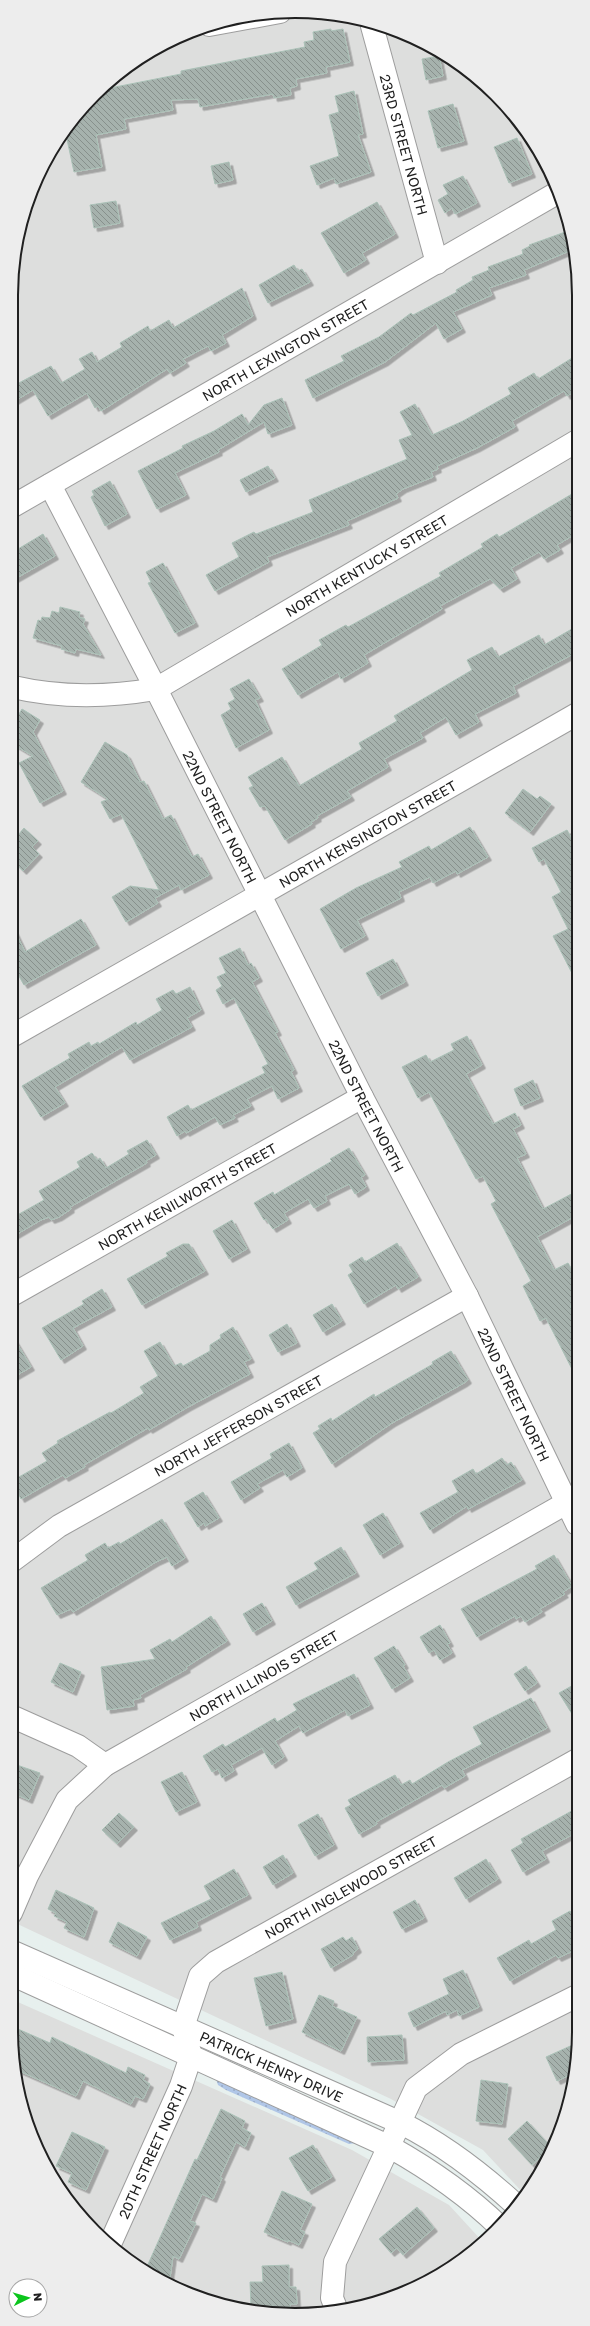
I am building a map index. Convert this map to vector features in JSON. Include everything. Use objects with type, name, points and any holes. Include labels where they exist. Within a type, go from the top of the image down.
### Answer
[{"type":"street","name":"23RD STREET NORTH","points":[[373,29],[437,263]]},
{"type":"street","name":"NORTH LEXINGTON STREET","points":[[18,503],[553,195]]},
{"type":"street","name":"NORTH KENTUCKY STREET","points":[[156,689],[572,444]]},
{"type":"street","name":"22ND STREET NORTH","points":[[50,485],[156,689],[362,1097],[467,1296],[571,1500]]},
{"type":"street","points":[[18,688],[96,696],[126,694],[156,689]]},
{"type":"street","name":"NORTH KENSINGTON STREET","points":[[18,1033],[259,895],[572,722]]},
{"type":"street","name":"NORTH KENILWORTH STREET","points":[[18,1292],[362,1097]]},
{"type":"street","name":"NORTH JEFFERSON STREET","points":[[18,1556],[59,1526],[467,1296]]},
{"type":"street","name":"NORTH ILLINOIS STREET","points":[[18,1897],[27,1876],[67,1800],[105,1765],[571,1500]]},
{"type":"street","points":[[18,1719],[78,1746],[105,1765]]},
{"type":"street","name":"NORTH INGLEWOOD STREET","points":[[183,2027],[200,1976],[216,1962],[572,1762]]},
{"type":"street","name":"PATRICK HENRY DRIVE","points":[[18,1953],[401,2123],[462,2158],[513,2202]]},
{"type":"street","name":"PATRICK HENRY DRIVE","points":[[18,1977],[390,2148],[434,2172],[470,2198],[495,2222]]},
{"type":"street","points":[[335,2305],[332,2298],[335,2262],[390,2148],[416,2088],[461,2054],[572,1998]]},
{"type":"street","points":[[183,2027],[191,2056]]},
{"type":"street","name":"20TH STREET NORTH","points":[[112,2239],[181,2086],[191,2056]]},
{"type":"shaded area","points":[[295,18],[331,20],[349,23],[367,27],[401,39],[434,55],[464,75],[491,99],[515,126],[525,141],[551,189],[563,223],[567,241],[570,259],[572,295],[572,2031],[570,2067],[563,2103],[551,2137],[535,2170],[521,2191],[483,2150],[391,2099],[18,1924],[18,295],[20,259],[27,223],[39,189],[55,156],[75,126],[112,87],[126,75],[157,55],[189,39],[223,27],[241,23],[259,20]]},
{"type":"shaded area","points":[[18,2002],[352,2150],[449,2205],[479,2238],[464,2251],[434,2271],[401,2287],[367,2299],[331,2306],[295,2308],[259,2306],[223,2299],[189,2287],[172,2279],[156,2271],[126,2251],[99,2227],[75,2200],[55,2170],[39,2137],[27,2103],[23,2085],[20,2067]]},
{"type":"shaded area","points":[[216,2079],[356,2143],[349,2144],[226,2090],[218,2085]]},
{"type":"building","points":[[343,29],[350,62],[326,67],[327,73],[296,79],[297,86],[290,88],[291,95],[274,98],[273,94],[200,107],[198,99],[171,100],[173,110],[124,119],[126,129],[96,135],[102,167],[74,172],[67,138],[87,112],[111,88],[181,74],[181,71],[305,47],[304,42],[314,40],[313,32]]},
{"type":"building","points":[[436,56],[440,59],[443,76],[426,80],[422,59]]},
{"type":"building","points":[[354,91],[363,134],[358,135],[371,172],[336,184],[334,178],[317,185],[310,166],[339,156],[329,115],[339,112],[335,96]]},
{"type":"building","points":[[453,104],[464,141],[438,148],[428,111]]},
{"type":"building","points":[[517,138],[532,174],[509,183],[494,147]]},
{"type":"building","points":[[229,162],[233,180],[215,184],[211,166]]},
{"type":"building","points":[[463,176],[477,203],[455,214],[452,208],[445,213],[438,200],[448,194],[443,185]]},
{"type":"building","points":[[116,201],[120,223],[94,228],[90,205]]},
{"type":"building","points":[[377,202],[395,234],[362,253],[366,260],[344,273],[321,233]]},
{"type":"building","points":[[565,232],[569,251],[524,270],[526,275],[489,288],[492,295],[453,312],[462,329],[444,339],[436,323],[385,362],[313,398],[305,380],[344,361],[341,356],[379,337],[411,313],[413,315],[457,292],[456,290],[473,280],[472,277],[489,270],[488,267],[523,254],[522,250],[530,246],[529,245]]},
{"type":"building","points":[[294,265],[298,271],[302,269],[310,282],[268,303],[259,285]]},
{"type":"building","points":[[242,288],[253,316],[222,335],[226,343],[211,351],[208,346],[183,359],[186,363],[170,373],[167,369],[101,411],[98,406],[95,408],[87,393],[48,416],[33,390],[18,399],[18,383],[51,366],[61,383],[85,369],[79,359],[92,352],[97,362],[122,347],[120,343],[148,326],[150,331],[169,320],[173,328]]},
{"type":"building","points":[[572,358],[572,393],[567,396],[564,391],[512,421],[515,427],[477,448],[437,466],[438,469],[431,472],[433,477],[403,489],[396,494],[398,498],[347,521],[349,525],[267,557],[269,562],[215,591],[206,575],[239,557],[232,543],[254,532],[256,534],[313,512],[309,500],[407,459],[399,440],[412,435],[400,412],[415,404],[432,435],[463,421],[511,394],[508,388],[534,373],[538,379]]},
{"type":"building","points":[[282,398],[292,425],[268,434],[264,422],[218,450],[219,452],[175,473],[186,495],[157,509],[138,471],[183,448],[182,446],[214,431],[242,414],[248,425],[264,405]]},
{"type":"building","points":[[268,466],[275,478],[246,492],[240,480]]},
{"type":"building","points":[[110,481],[127,514],[105,526],[91,497],[94,495],[92,491]]},
{"type":"building","points":[[572,494],[572,536],[557,545],[560,550],[544,559],[539,552],[511,568],[517,579],[500,589],[490,579],[440,606],[442,609],[364,655],[368,663],[341,679],[338,672],[298,695],[282,669],[322,645],[319,640],[346,625],[348,627],[441,576],[439,573],[483,547],[481,544],[497,534],[499,537]]},
{"type":"building","points":[[43,534],[55,556],[18,577],[18,549]]},
{"type":"building","points":[[163,563],[195,623],[175,633],[148,583],[151,582],[146,572]]},
{"type":"building","points":[[60,607],[80,612],[79,617],[85,619],[83,624],[101,655],[76,649],[75,653],[61,649],[62,646],[33,638],[38,620],[41,621],[42,617],[50,618],[52,611],[59,613]]},
{"type":"building","points":[[572,629],[572,655],[513,686],[516,693],[475,714],[479,722],[456,735],[446,717],[420,733],[423,738],[384,759],[388,767],[347,791],[351,797],[317,816],[318,818],[311,822],[312,824],[285,840],[265,806],[260,807],[249,788],[253,786],[248,777],[282,757],[299,786],[362,749],[359,743],[397,721],[394,716],[472,670],[467,660],[492,647],[498,657],[539,635],[544,645]]},
{"type":"building","points":[[249,679],[260,698],[255,700],[269,730],[236,748],[221,715],[231,709],[228,703],[235,699],[230,689]]},
{"type":"building","points":[[22,709],[40,720],[33,732],[63,791],[40,803],[19,763],[33,756],[18,747],[18,716]]},
{"type":"building","points":[[105,742],[127,755],[140,782],[144,781],[163,819],[171,815],[192,857],[198,854],[209,875],[181,890],[179,885],[155,898],[158,903],[126,922],[112,897],[130,886],[159,890],[121,814],[110,819],[101,802],[108,799],[81,782]]},
{"type":"building","points":[[523,789],[537,799],[540,796],[551,804],[530,832],[505,813]]},
{"type":"building","points":[[470,827],[488,857],[457,874],[456,871],[433,883],[430,877],[399,892],[401,898],[357,920],[365,936],[341,949],[320,909],[356,888],[402,867],[399,862],[429,846],[431,850]]},
{"type":"building","points":[[24,828],[38,841],[32,847],[39,854],[23,871],[18,866],[18,835]]},
{"type":"building","points":[[567,830],[572,839],[572,973],[553,936],[568,929],[552,897],[561,892],[544,859],[539,862],[532,848]]},
{"type":"building","points":[[81,919],[96,945],[24,985],[18,974],[18,937],[25,952]]},
{"type":"building","points":[[240,948],[248,965],[251,963],[259,978],[252,982],[278,1032],[275,1033],[294,1070],[291,1072],[299,1088],[278,1099],[272,1086],[247,1099],[251,1106],[233,1115],[235,1118],[220,1125],[215,1117],[186,1133],[185,1131],[177,1136],[167,1117],[188,1105],[191,1110],[265,1073],[262,1067],[268,1064],[234,998],[223,1004],[216,990],[222,986],[217,977],[226,973],[219,958]]},
{"type":"building","points":[[393,959],[405,982],[378,996],[366,973]]},
{"type":"building","points":[[190,987],[201,1010],[187,1018],[192,1027],[130,1060],[122,1047],[55,1087],[65,1103],[41,1117],[22,1086],[70,1058],[68,1054],[89,1042],[91,1046],[98,1042],[99,1044],[136,1022],[137,1025],[162,1010],[156,999],[173,990],[176,994]]},
{"type":"building","points":[[467,1036],[482,1065],[466,1074],[493,1124],[515,1113],[521,1125],[513,1129],[526,1154],[517,1158],[543,1209],[572,1194],[572,1218],[537,1237],[554,1270],[568,1263],[572,1268],[572,1305],[570,1306],[572,1310],[572,1369],[546,1318],[540,1321],[523,1286],[531,1281],[491,1204],[496,1201],[483,1176],[476,1179],[429,1092],[418,1098],[402,1067],[426,1055],[430,1062],[454,1050],[451,1044]]},
{"type":"building","points":[[533,1080],[540,1098],[521,1106],[514,1089]]},
{"type":"building","points":[[147,1140],[156,1155],[146,1161],[147,1163],[70,1207],[71,1209],[59,1217],[51,1220],[49,1217],[41,1220],[18,1233],[18,1215],[44,1200],[39,1191],[80,1167],[77,1162],[92,1153],[97,1160],[100,1158],[106,1168],[129,1154],[127,1151]]},
{"type":"building","points":[[349,1148],[365,1175],[361,1177],[366,1187],[355,1194],[349,1184],[325,1196],[327,1201],[314,1208],[308,1199],[284,1213],[288,1220],[273,1229],[266,1219],[264,1220],[254,1203],[273,1192],[274,1195],[332,1161],[330,1159]]},
{"type":"building","points":[[232,1220],[247,1249],[229,1259],[213,1231]]},
{"type":"building","points":[[397,1243],[418,1277],[398,1289],[396,1285],[364,1304],[348,1275],[353,1272],[349,1265],[362,1257],[365,1262]]},
{"type":"building","points":[[183,1244],[189,1244],[205,1271],[142,1305],[127,1279],[168,1256],[166,1253]]},
{"type":"building","points":[[102,1289],[112,1307],[73,1328],[83,1346],[61,1360],[42,1328],[84,1304],[82,1301]]},
{"type":"building","points":[[332,1304],[342,1321],[323,1332],[313,1315]]},
{"type":"building","points":[[287,1324],[297,1343],[278,1352],[269,1335]]},
{"type":"building","points":[[233,1327],[251,1359],[244,1362],[250,1374],[188,1407],[149,1430],[148,1428],[84,1465],[85,1467],[65,1478],[63,1475],[21,1499],[18,1493],[18,1478],[47,1461],[42,1453],[58,1443],[57,1441],[110,1412],[111,1413],[144,1393],[140,1387],[158,1376],[144,1351],[160,1342],[174,1366],[181,1363],[183,1366],[210,1351],[210,1345],[221,1338],[220,1335]]},
{"type":"building","points":[[18,1345],[31,1367],[18,1375]]},
{"type":"building","points":[[451,1351],[468,1380],[392,1423],[332,1464],[313,1433],[320,1429],[318,1426],[331,1418],[332,1421],[374,1394],[375,1397],[433,1364],[432,1362]]},
{"type":"building","points":[[289,1443],[302,1468],[287,1477],[283,1470],[257,1484],[260,1488],[241,1500],[231,1482],[272,1458],[270,1454]]},
{"type":"building","points":[[502,1458],[507,1465],[511,1462],[522,1480],[468,1509],[467,1506],[430,1530],[420,1513],[458,1492],[452,1481],[473,1469],[476,1474]]},
{"type":"building","points":[[203,1492],[219,1518],[205,1526],[204,1523],[198,1527],[184,1503]]},
{"type":"building","points":[[383,1513],[400,1543],[380,1555],[363,1525]]},
{"type":"building","points":[[162,1519],[185,1558],[172,1566],[167,1557],[156,1562],[73,1612],[71,1609],[57,1615],[41,1588],[88,1560],[85,1555],[105,1543],[108,1548],[119,1542],[120,1544]]},
{"type":"building","points":[[341,1547],[356,1573],[296,1605],[286,1587],[318,1569],[314,1563]]},
{"type":"building","points":[[554,1555],[572,1586],[563,1592],[565,1594],[540,1609],[542,1612],[525,1622],[521,1616],[516,1619],[515,1616],[477,1637],[461,1609],[537,1569],[535,1566]]},
{"type":"building","points":[[262,1603],[272,1621],[253,1632],[243,1614]]},
{"type":"building","points":[[211,1616],[227,1641],[186,1667],[187,1669],[140,1695],[141,1698],[133,1700],[134,1706],[107,1710],[101,1667],[155,1659],[150,1650],[170,1639],[172,1642]]},
{"type":"building","points":[[440,1625],[450,1643],[447,1644],[452,1653],[440,1660],[434,1650],[429,1653],[420,1637]]},
{"type":"building","points":[[394,1646],[405,1665],[403,1666],[410,1678],[392,1689],[374,1658]]},
{"type":"building","points":[[60,1663],[81,1672],[73,1692],[51,1682]]},
{"type":"building","points":[[526,1666],[537,1683],[525,1691],[514,1674]]},
{"type":"building","points":[[354,1674],[370,1705],[348,1716],[345,1710],[303,1733],[299,1726],[275,1741],[284,1757],[272,1765],[262,1748],[231,1765],[234,1771],[222,1778],[218,1769],[212,1772],[203,1756],[223,1744],[225,1747],[275,1718],[277,1722],[297,1710],[293,1704]]},
{"type":"building","points":[[572,1686],[572,1714],[559,1693]]},
{"type":"building","points":[[531,1698],[547,1728],[462,1770],[465,1776],[444,1788],[442,1785],[376,1822],[377,1824],[359,1834],[345,1808],[351,1805],[348,1800],[395,1775],[401,1785],[410,1780],[412,1784],[448,1762],[482,1744],[473,1727]]},
{"type":"building","points":[[18,1765],[40,1773],[29,1800],[18,1795]]},
{"type":"building","points":[[182,1772],[197,1802],[176,1812],[161,1782]]},
{"type":"building","points":[[572,1811],[572,1835],[542,1851],[546,1859],[523,1872],[511,1850],[523,1843],[521,1839]]},
{"type":"building","points":[[119,1813],[134,1827],[117,1844],[102,1830]]},
{"type":"building","points":[[318,1814],[334,1845],[315,1856],[298,1825]]},
{"type":"building","points":[[283,1855],[293,1873],[273,1885],[263,1867]]},
{"type":"building","points":[[486,1859],[498,1879],[466,1899],[454,1878]]},
{"type":"building","points":[[234,1869],[248,1895],[196,1922],[198,1927],[170,1940],[161,1923],[211,1899],[204,1886]]},
{"type":"building","points":[[56,1890],[94,1908],[84,1937],[64,1928],[67,1922],[54,1916],[56,1913],[48,1909]]},
{"type":"building","points":[[415,1900],[424,1918],[402,1929],[393,1912]]},
{"type":"building","points":[[570,1911],[572,1914],[572,1951],[558,1958],[556,1955],[510,1981],[497,1958],[529,1940],[531,1944],[556,1930],[552,1921]]},
{"type":"building","points":[[118,1922],[147,1937],[137,1956],[109,1942]]},
{"type":"building","points":[[343,1937],[346,1941],[352,1937],[358,1949],[353,1953],[353,1955],[331,1968],[321,1949]]},
{"type":"building","points":[[463,1970],[479,2007],[459,2016],[457,2010],[447,2015],[446,2011],[414,2027],[408,2013],[449,1994],[443,1979]]},
{"type":"building","points":[[282,1972],[293,2019],[266,2026],[254,1978]]},
{"type":"building","points":[[319,1995],[334,2001],[332,2006],[357,2017],[341,2051],[302,2032]]},
{"type":"building","points":[[18,2029],[50,2043],[52,2037],[126,2073],[128,2067],[145,2075],[143,2080],[150,2084],[143,2099],[135,2096],[131,2104],[83,2081],[76,2096],[21,2072]]},
{"type":"building","points":[[402,2035],[404,2060],[368,2062],[367,2037]]},
{"type":"building","points":[[571,2046],[569,2076],[557,2081],[546,2057]]},
{"type":"building","points":[[481,2080],[508,2084],[502,2124],[476,2121]]},
{"type":"building","points":[[221,2109],[245,2121],[242,2128],[251,2133],[245,2147],[236,2142],[220,2177],[222,2178],[213,2199],[202,2194],[190,2221],[196,2223],[179,2259],[173,2256],[170,2278],[148,2265],[195,2159],[197,2160]]},
{"type":"building","points":[[527,2121],[548,2144],[542,2155],[532,2165],[508,2139]]},
{"type":"building","points":[[72,2132],[105,2147],[86,2190],[68,2182],[72,2173],[56,2166]]},
{"type":"building","points":[[313,2145],[332,2177],[308,2191],[289,2158]]},
{"type":"building","points":[[282,2191],[312,2204],[300,2230],[305,2232],[299,2245],[264,2232]]},
{"type":"building","points":[[417,2207],[434,2228],[403,2255],[397,2248],[391,2253],[379,2239]]},
{"type":"building","points":[[289,2265],[289,2287],[296,2287],[297,2304],[290,2304],[290,2308],[251,2305],[250,2282],[263,2282],[262,2266]]}]
